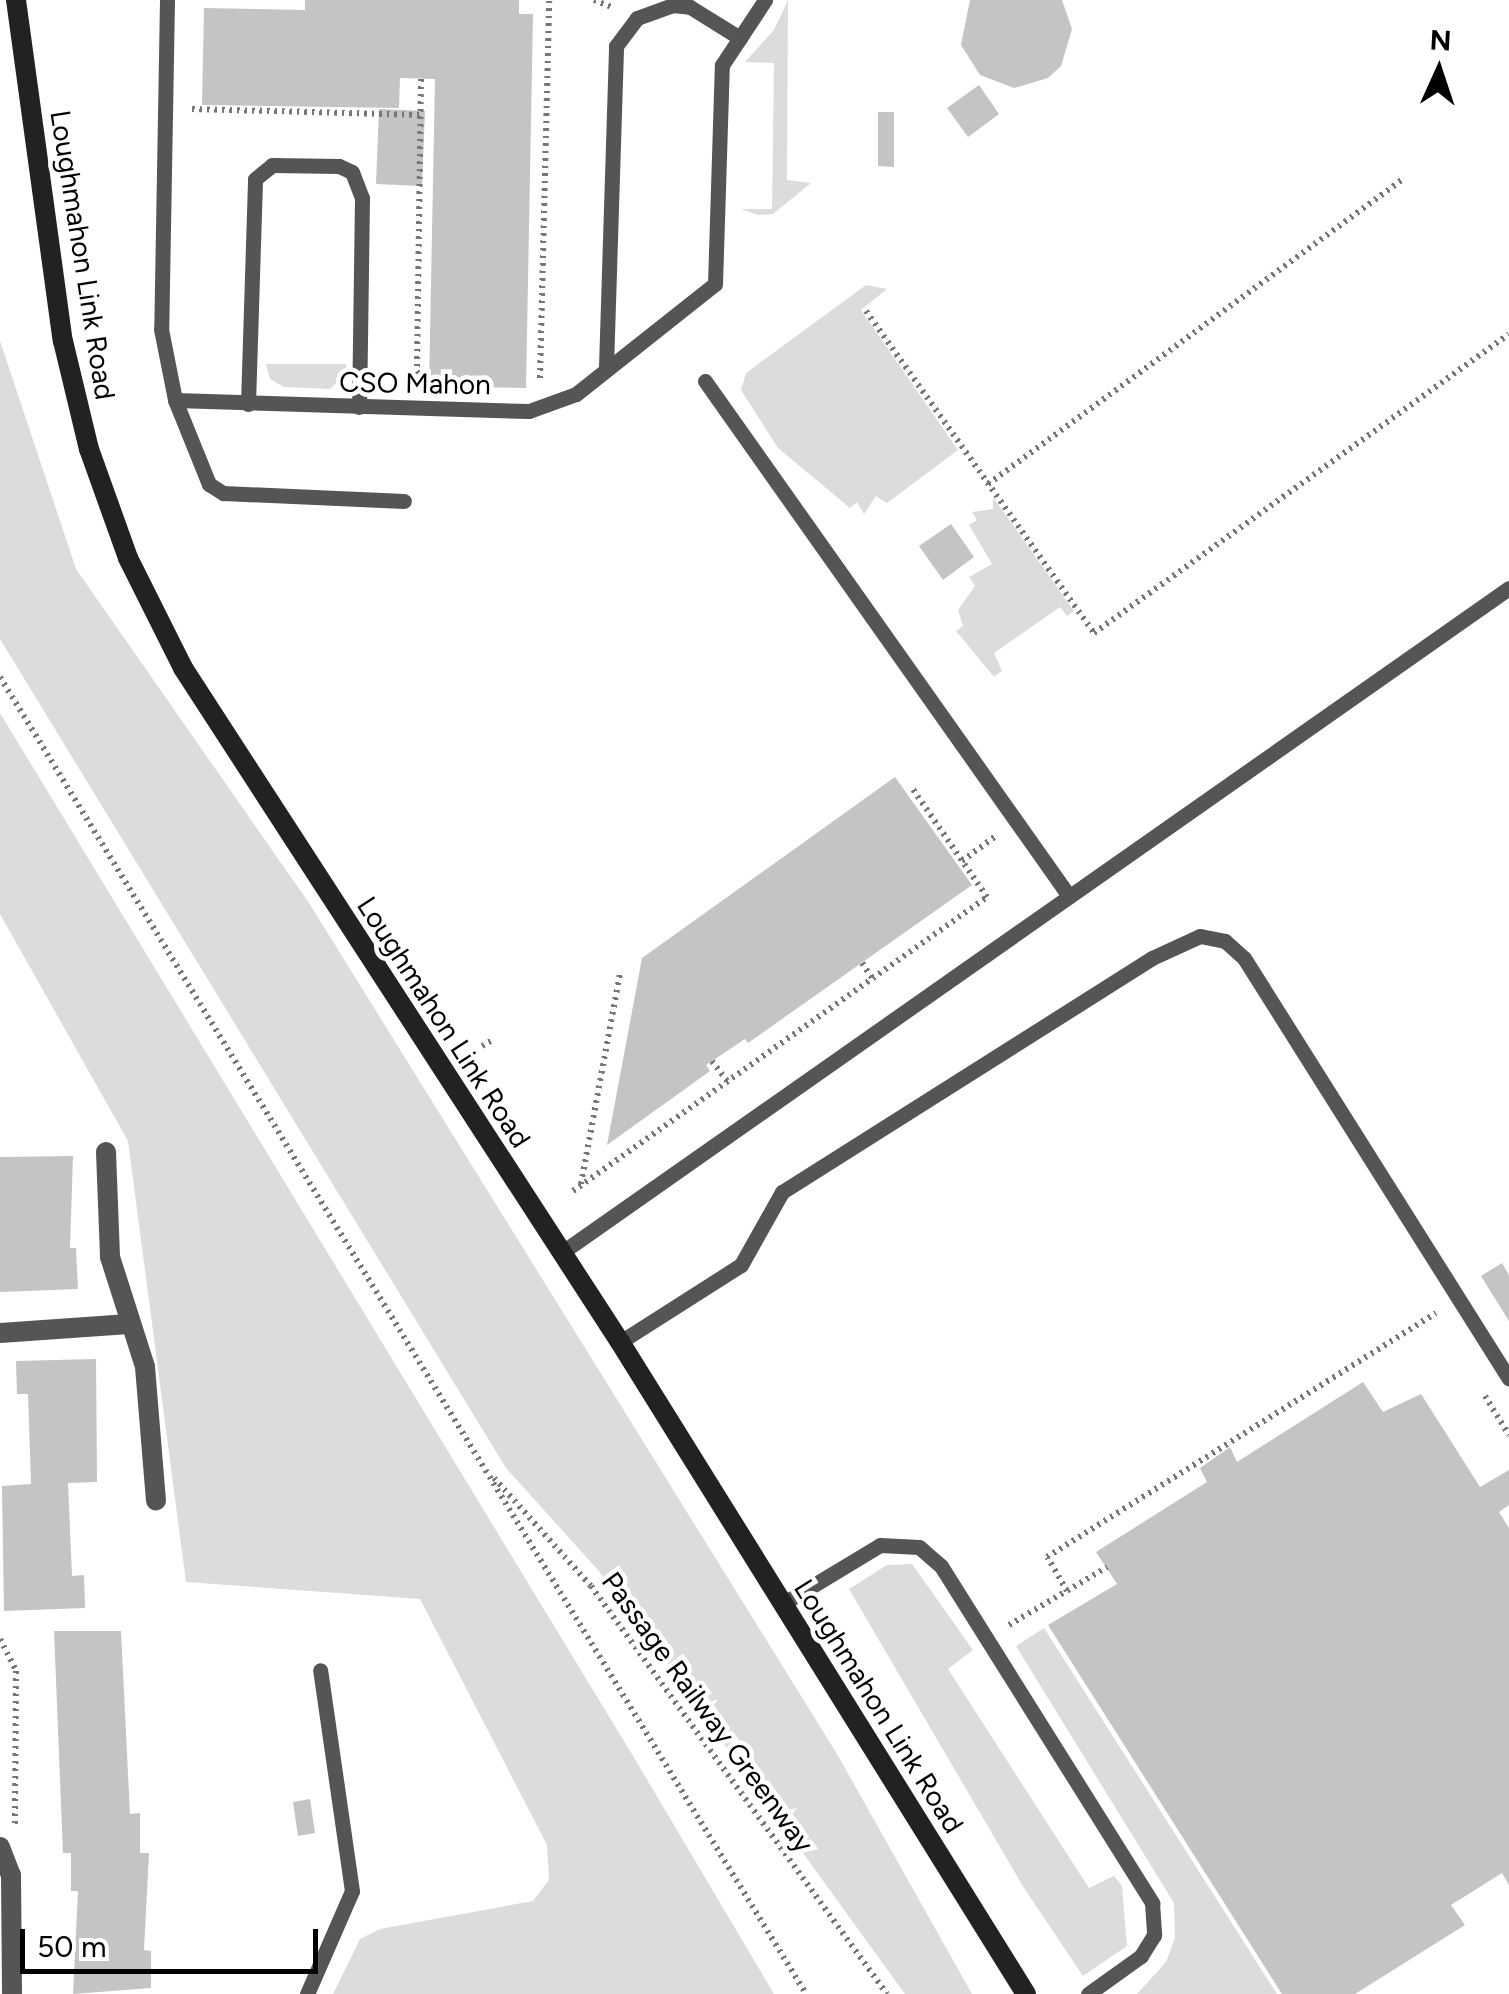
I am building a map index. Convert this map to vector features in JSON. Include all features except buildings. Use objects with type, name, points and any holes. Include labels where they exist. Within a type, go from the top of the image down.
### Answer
[{"type":"main road","name":"Loughmahon Link Road","points":[[16,0],[63,341],[90,449],[128,558],[183,668],[620,1342],[1026,1994]]},
{"type":"street","points":[[106,1152],[110,1257],[128,1324],[145,1367],[156,1501]]},
{"type":"street","points":[[0,1333],[128,1324]]},
{"type":"street","points":[[0,1847],[11,1874],[6,1972],[12,1994]]},
{"type":"lane","points":[[168,0],[161,329],[176,400],[208,484],[223,493],[404,501]]},
{"type":"lane","name":"CSO Mahon","points":[[176,400],[530,411],[576,394],[714,284],[722,64],[766,0]]},
{"type":"lane","points":[[606,368],[616,46],[636,18],[672,5],[690,7],[740,38]]},
{"type":"lane","points":[[248,404],[255,179],[272,165],[339,166],[352,172],[362,198],[359,407]]},
{"type":"lane","points":[[706,381],[1070,896]]},
{"type":"lane","points":[[561,1253],[1509,588]]},
{"type":"lane","points":[[620,1342],[741,1265],[782,1192],[1152,958],[1200,936],[1225,941],[1244,958],[1509,1379]]},
{"type":"lane","points":[[784,1603],[880,1545],[907,1543],[941,1566],[1152,1904],[1154,1935],[1141,1956],[1088,1994]]},
{"type":"lane","points":[[308,1994],[352,1890],[320,1670]]},
{"type":"path","points":[[548,0],[536,386],[558,376]]},
{"type":"path","points":[[421,78],[417,372],[424,382],[442,383]]},
{"type":"path","points":[[190,90],[190,109],[421,116]]},
{"type":"path","points":[[988,484],[1403,180]]},
{"type":"path","points":[[866,311],[1094,633],[1509,334]]},
{"type":"path","points":[[0,677],[806,1994]]},
{"type":"path","points":[[574,1191],[987,897],[912,788]]},
{"type":"path","points":[[962,861],[1016,821]]},
{"type":"path","points":[[862,963],[872,978]]},
{"type":"path","points":[[581,1185],[620,973]]},
{"type":"path","points":[[482,1046],[493,1040]]},
{"type":"path","points":[[712,1061],[727,1081]]},
{"type":"path","points":[[1067,1590],[1046,1557],[1459,1299]]},
{"type":"path","name":"Passage Railway Greenway","points":[[482,1465],[591,1586],[886,1994]]},
{"type":"path","points":[[986,1638],[1106,1567]]},
{"type":"path","points":[[0,1640],[16,1671],[16,1830]]},
{"type":"shaded area","points":[[788,0],[787,180],[811,183],[773,214],[758,215],[741,209],[772,209],[774,63],[745,62],[774,30]]},
{"type":"shaded area","points":[[866,285],[887,289],[861,310],[958,450],[887,503],[876,496],[864,514],[857,502],[850,508],[778,448],[741,390],[746,373]]},
{"type":"shaded area","points":[[0,341],[76,569],[309,903],[837,1754],[972,1994],[905,1994],[598,1570],[506,1468],[0,639]]},
{"type":"shaded area","points":[[266,364],[346,364],[347,374],[330,389],[284,387],[270,379]]},
{"type":"shaded area","points":[[993,497],[1074,611],[1067,616],[1060,607],[994,653],[1002,671],[994,677],[956,631],[963,626],[958,610],[975,586],[969,577],[992,564],[969,525],[977,520],[972,512],[993,509]]},
{"type":"shaded area","points":[[0,713],[774,1994],[333,1994],[360,1939],[380,1929],[533,1901],[549,1880],[547,1845],[420,1599],[186,1582],[128,1141],[0,914]]},
{"type":"shaded area","points":[[912,1564],[973,1650],[948,1669],[1089,1888],[1114,1876],[1122,1886],[1127,1946],[1083,1976],[1024,1888],[849,1589],[887,1565]]},
{"type":"shaded area","points":[[1044,1628],[1277,1994],[1137,1994],[1166,1962],[1175,1938],[1174,1903],[1016,1646]]}]
